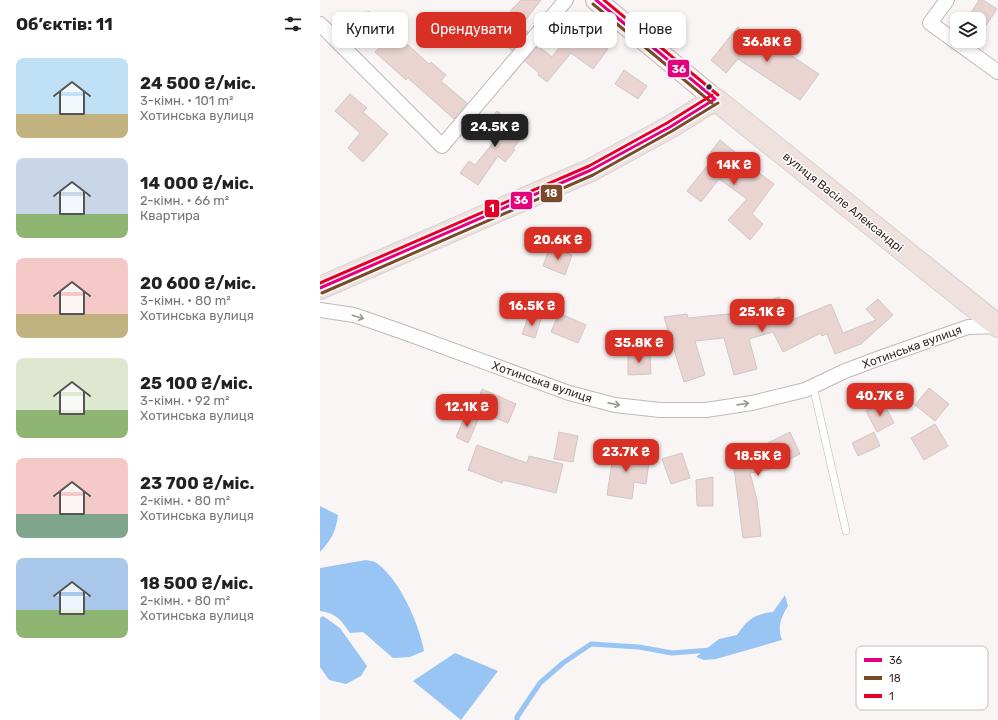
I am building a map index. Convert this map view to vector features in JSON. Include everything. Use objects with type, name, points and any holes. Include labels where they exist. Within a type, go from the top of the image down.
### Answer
[{"type":"highway","points":[[320,288],[591,170],[670,127],[715,99]]},
{"type":"highway","name":"вулиця Васіле Александрі","points":[[715,99],[998,326]]},
{"type":"main road","name":"вулиця Васіле Александрі","points":[[596,0],[715,99]]},
{"type":"street","points":[[320,24],[442,146],[566,0]]},
{"type":"street","points":[[947,0],[930,23],[998,72]]},
{"type":"street","name":"Хотинська вулиця","points":[[320,310],[354,315],[569,393],[615,405],[660,410],[706,410],[752,403],[805,390],[885,356],[968,327],[998,326]]},
{"type":"lane","points":[[813,386],[846,531]]},
{"type":"water","points":[[320,506],[338,515],[336,526],[332,535],[320,552]]},
{"type":"water","points":[[366,560],[378,564],[394,581],[413,616],[424,651],[410,657],[393,658],[363,632],[350,633],[344,624],[334,615],[320,611],[320,568]]},
{"type":"water","points":[[785,595],[788,606],[780,622],[782,640],[716,659],[704,660],[696,657],[719,639],[737,635],[744,625],[756,616],[773,612]]},
{"type":"water","points":[[323,616],[340,628],[367,666],[361,676],[346,684],[329,680],[320,667],[320,618]]},
{"type":"water","points":[[455,653],[498,671],[461,720],[413,681]]},
{"type":"building","points":[[521,0],[541,0],[526,20],[526,12],[509,12]]},
{"type":"building","points":[[979,0],[983,0],[997,9],[986,26],[986,12],[971,12]]},
{"type":"building","points":[[738,27],[766,51],[772,43],[819,74],[800,100],[738,59],[726,73],[711,60]]},
{"type":"building","points":[[408,45],[429,64],[431,62],[446,75],[441,81],[467,103],[454,119],[408,78],[406,80],[375,52],[379,48],[408,48]]},
{"type":"building","points":[[536,48],[541,48],[552,57],[559,48],[608,49],[593,69],[571,53],[547,82],[525,61]]},
{"type":"building","points":[[624,70],[647,86],[638,99],[615,84]]},
{"type":"building","points":[[350,94],[367,108],[363,112],[388,134],[363,162],[348,148],[360,133],[335,111]]},
{"type":"building","points":[[497,111],[525,132],[513,149],[515,150],[505,162],[498,156],[478,185],[460,173],[469,161],[475,165],[501,133],[488,123]]},
{"type":"building","points":[[720,140],[740,156],[739,158],[774,184],[752,214],[763,224],[750,240],[728,220],[747,199],[719,179],[701,202],[687,191],[711,161],[706,158]]},
{"type":"building","points":[[550,247],[572,255],[565,275],[543,266]]},
{"type":"building","points":[[779,297],[789,321],[831,304],[843,333],[876,320],[866,309],[878,299],[893,315],[861,344],[835,354],[827,334],[822,336],[821,333],[783,352],[773,332],[749,339],[757,369],[734,375],[724,338],[695,341],[705,375],[684,382],[664,317],[687,314],[688,318],[747,312],[746,306],[760,302],[760,304]]},
{"type":"building","points":[[559,313],[586,325],[578,343],[551,332]]},
{"type":"building","points":[[529,315],[541,319],[535,338],[522,334]]},
{"type":"building","points":[[628,353],[650,353],[651,374],[628,375]]},
{"type":"building","points":[[929,388],[949,404],[935,421],[915,405]]},
{"type":"building","points":[[482,389],[516,404],[508,423],[474,409]]},
{"type":"building","points":[[883,402],[894,423],[877,432],[866,411]]},
{"type":"building","points":[[466,414],[478,420],[468,443],[456,437]]},
{"type":"building","points":[[935,424],[948,446],[924,460],[911,438]]},
{"type":"building","points":[[559,432],[578,436],[573,462],[554,459]]},
{"type":"building","points":[[790,432],[800,454],[767,470],[750,473],[757,500],[761,536],[743,538],[732,452],[758,448]]},
{"type":"building","points":[[874,432],[880,446],[858,456],[852,443]]},
{"type":"building","points":[[615,443],[633,446],[630,461],[649,463],[646,484],[634,482],[632,499],[607,495]]},
{"type":"building","points":[[477,445],[527,463],[529,456],[563,464],[556,493],[503,480],[502,483],[468,470]]},
{"type":"building","points":[[682,453],[690,478],[671,484],[662,459]]},
{"type":"building","points":[[713,477],[713,506],[697,506],[696,480]]},
{"type":"waterway","points":[[517,720],[517,717],[540,683],[563,663],[591,644],[639,647],[672,653],[711,650]]},
{"type":"transit line","name":"36","points":[[596,0],[715,99]]},
{"type":"transit line","name":"1","points":[[604,0],[718,95]]},
{"type":"transit line","name":"18","points":[[593,4],[712,103]]},
{"type":"transit line","name":"1","points":[[320,283],[589,166],[667,123],[712,95]]},
{"type":"transit line","name":"36","points":[[320,288],[591,170],[670,127],[715,99]]},
{"type":"transit line","name":"18","points":[[322,293],[593,175],[672,131],[718,103]]}]
